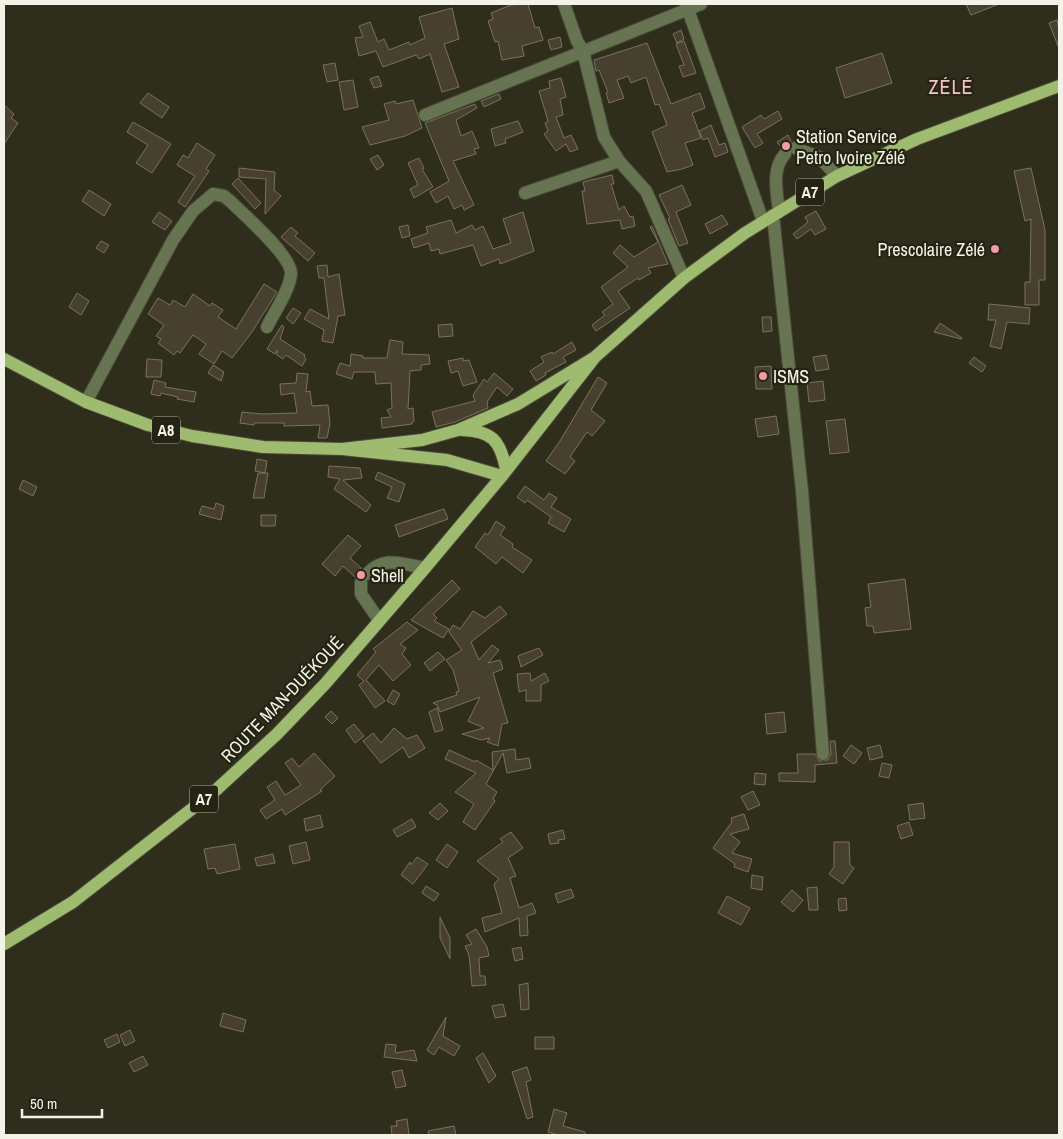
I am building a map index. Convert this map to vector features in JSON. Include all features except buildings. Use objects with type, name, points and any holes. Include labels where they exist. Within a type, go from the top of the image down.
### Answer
[{"type":"main road","name":"A7","points":[[504,472],[594,357],[684,278],[772,216],[837,176],[916,139],[1059,86]]},
{"type":"main road","name":"A8","points":[[342,449],[422,440],[458,430],[518,404],[594,357]]},
{"type":"main road","name":"A8","points":[[4,359],[86,402],[148,425],[192,436],[263,447],[342,449],[447,460],[504,472],[502,452],[497,442],[489,435],[477,431],[458,430]]},
{"type":"main road","name":"ROUTE MAN-DUÉKOUÉ","points":[[4,944],[72,902],[216,790],[294,717],[424,568],[504,472]]},
{"type":"street","points":[[564,4],[577,41],[583,51],[604,137],[619,161],[646,190],[684,278]]},
{"type":"street","points":[[425,115],[583,51],[687,6],[701,4]]},
{"type":"street","points":[[687,6],[772,216]]},
{"type":"street","points":[[823,754],[802,491],[772,216],[777,162],[790,151],[819,157],[837,176]]},
{"type":"street","points":[[525,193],[619,161]]},
{"type":"street","points":[[86,402],[172,240],[193,211],[212,194],[224,196],[230,201],[280,252],[291,272],[290,281],[267,327]]},
{"type":"street","points":[[379,620],[361,594],[364,578],[376,564],[386,561],[424,568]]},
{"type":"place","name":"Station Service Petro Ivoire Zélé","points":[[786,146]]},
{"type":"place","name":"Prescolaire Zélé","points":[[995,249]]},
{"type":"place","name":"ISMS","points":[[763,376]]},
{"type":"place","name":"Shell","points":[[361,575]]},
{"type":"district","name":"ZÉLÉ","points":[[951,86]]}]
